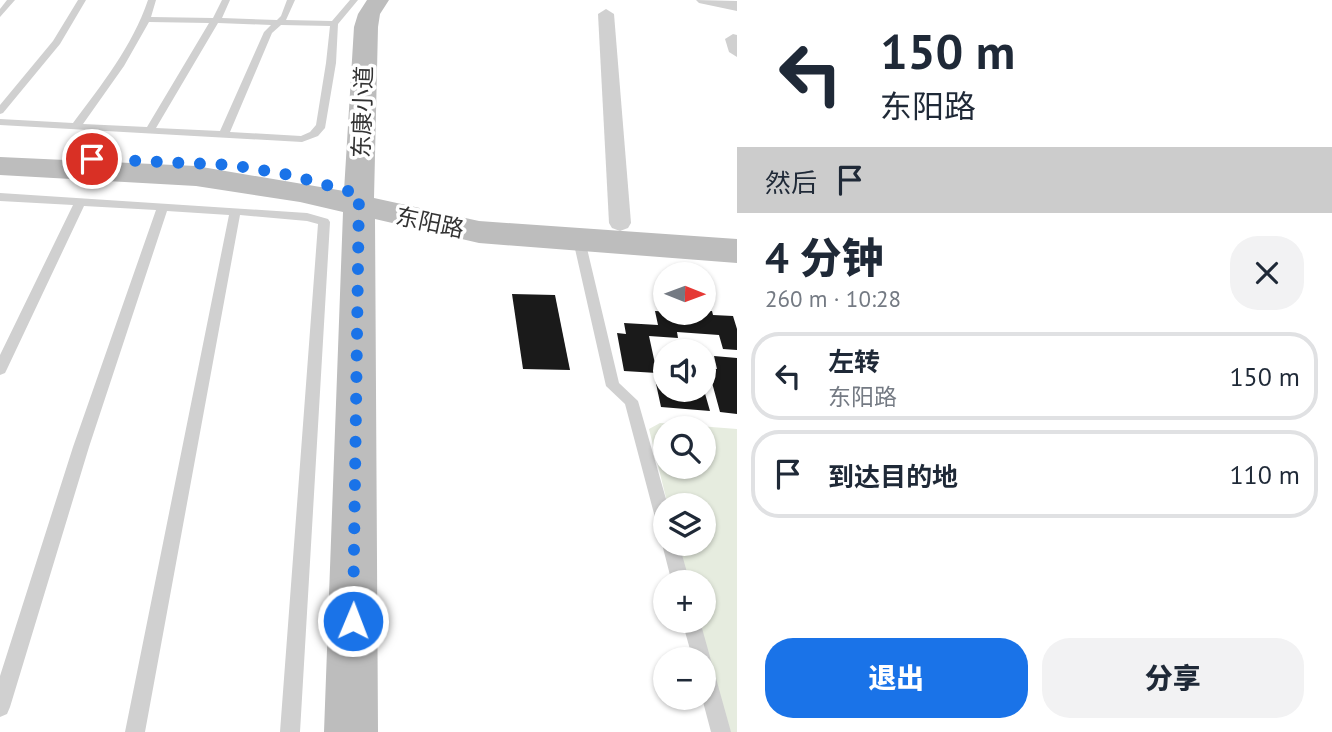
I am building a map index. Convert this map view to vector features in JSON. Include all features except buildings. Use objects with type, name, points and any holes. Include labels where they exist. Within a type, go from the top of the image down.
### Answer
[{"type":"main road","name":"东康小道","points":[[351,732],[359,200],[366,27],[369,14],[378,0]]},
{"type":"main road","name":"东阳路","points":[[0,155],[212,162],[290,175],[359,200],[458,229],[737,251]]},
{"type":"main road","name":"东阳路","points":[[0,166],[197,176],[457,212],[737,232]]},
{"type":"street","points":[[704,0],[737,6]]},
{"type":"street","points":[[606,14],[620,223]]},
{"type":"lane","points":[[0,15],[11,0]]},
{"type":"lane","points":[[0,111],[57,42],[82,0]]},
{"type":"lane","points":[[76,126],[129,53],[152,0]]},
{"type":"lane","points":[[150,130],[226,0]]},
{"type":"lane","points":[[224,134],[268,32],[285,17],[290,0]]},
{"type":"lane","points":[[0,122],[302,139],[318,130],[331,62],[334,24],[354,0]]},
{"type":"lane","points":[[146,19],[334,24]]},
{"type":"lane","points":[[0,197],[235,211],[307,217],[324,222],[290,732]]},
{"type":"lane","points":[[0,369],[80,202]]},
{"type":"lane","points":[[0,707],[81,447],[163,207]]},
{"type":"lane","points":[[135,732],[235,211]]},
{"type":"lane","points":[[579,240],[613,386],[631,401],[656,493]]},
{"type":"lane","points":[[715,710],[721,732]]},
{"type":"shaded area","points":[[653,427],[653,445],[649,429]]},
{"type":"shaded area","points":[[716,427],[737,429],[737,732],[726,732],[716,692],[716,647],[705,647],[701,633],[716,633],[716,570],[685,570],[681,556],[716,556],[716,493],[665,493],[661,479],[716,479]]},
{"type":"route","points":[[92,159],[203,161],[290,175],[359,194],[353,621]]}]
